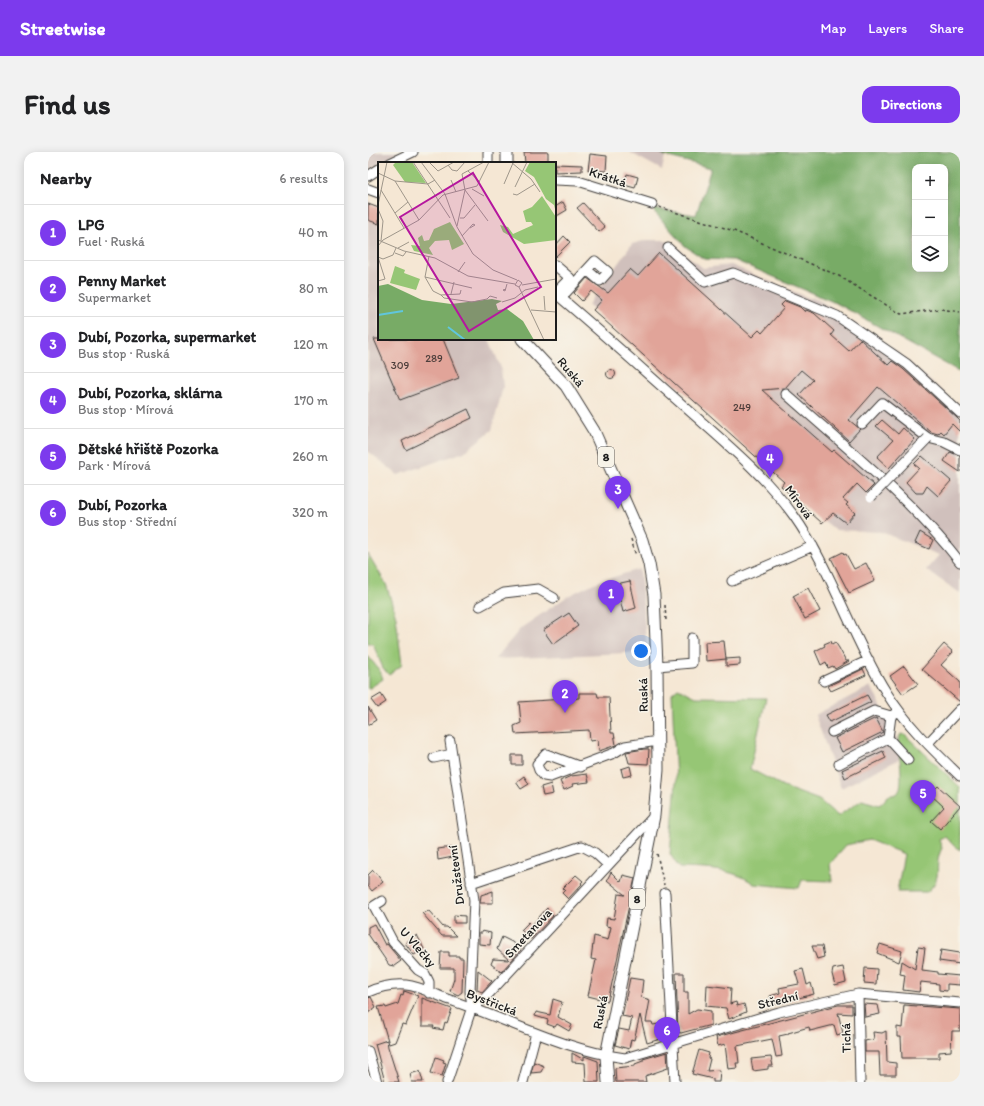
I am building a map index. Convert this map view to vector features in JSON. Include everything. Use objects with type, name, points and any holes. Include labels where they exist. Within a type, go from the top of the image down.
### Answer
[{"type":"main road","name":"Ruská","points":[[523,340],[557,374],[580,406],[594,431],[636,526],[651,575],[654,600],[658,741],[658,770],[654,816],[606,1056],[608,1082]]},
{"type":"street","points":[[392,162],[413,152]]},
{"type":"street","points":[[368,176],[378,170]]},
{"type":"street","name":"Krátká","points":[[556,180],[578,181],[652,204]]},
{"type":"street","points":[[368,189],[378,192]]},
{"type":"street","points":[[668,248],[705,282],[733,273],[837,316],[907,364],[960,413]]},
{"type":"street","points":[[556,266],[570,278],[557,295]]},
{"type":"street","points":[[557,295],[587,270]]},
{"type":"street","name":"Mírová","points":[[557,295],[764,478],[795,517],[812,546],[885,691],[895,714],[960,776]]},
{"type":"street","points":[[786,394],[912,507],[941,538],[960,562]]},
{"type":"street","points":[[862,424],[882,403],[928,438],[944,442],[960,450]]},
{"type":"street","points":[[871,497],[928,438]]},
{"type":"street","points":[[732,581],[812,546]]},
{"type":"street","points":[[480,606],[504,593],[538,589],[554,598]]},
{"type":"street","points":[[657,666],[692,663],[692,638]]},
{"type":"street","points":[[824,681],[869,660]]},
{"type":"street","points":[[928,744],[960,709]]},
{"type":"street","points":[[832,732],[874,711],[895,714],[888,738],[839,764]]},
{"type":"street","points":[[888,738],[908,760]]},
{"type":"street","name":"Družstevní","points":[[450,741],[474,900],[470,991],[472,1007]]},
{"type":"street","points":[[581,766],[614,753],[625,746],[658,741]]},
{"type":"street","points":[[434,758],[452,754]]},
{"type":"street","name":"Smetanova","points":[[472,1007],[483,1000],[654,816]]},
{"type":"street","points":[[471,883],[582,846],[595,853],[608,865]]},
{"type":"street","points":[[665,893],[675,1082]]},
{"type":"street","name":"U Vlečky","points":[[382,901],[374,906],[393,942],[418,970],[425,974],[429,982],[429,993]]},
{"type":"street","name":"Bystřická","points":[[368,992],[387,986],[407,985],[472,1007],[536,1033],[606,1056]]},
{"type":"street","name":"Střední","points":[[606,1056],[625,1058],[779,1012],[858,994],[960,1003]]},
{"type":"street","name":"Tichá","points":[[858,994],[860,1082]]},
{"type":"street","points":[[447,1082],[472,1007]]},
{"type":"street","points":[[523,1082],[536,1033]]},
{"type":"street","points":[[368,1051],[377,1082]]},
{"type":"path","points":[[652,204],[734,231],[839,276],[901,314],[941,309],[960,312]]},
{"type":"path","points":[[632,535],[630,541],[637,560]]},
{"type":"path","points":[[656,852],[665,893]]},
{"type":"shaded area","points":[[368,152],[399,152],[382,162],[378,162],[378,164],[368,170]]},
{"type":"shaded area","points":[[629,152],[659,152],[665,156],[662,170]]},
{"type":"shaded area","points":[[368,200],[373,206],[378,208],[378,340],[489,340],[501,368],[503,387],[492,430],[464,452],[398,475],[368,451]]},
{"type":"shaded area","points":[[647,240],[665,240],[703,268],[731,265],[809,298],[816,298],[897,352],[960,407],[960,593],[926,570],[939,555],[881,532],[836,530],[789,494],[781,486],[785,482],[588,305],[632,244]]},
{"type":"shaded area","points":[[640,569],[647,652],[495,659],[521,628],[568,596],[594,583]]},
{"type":"shaded area","points":[[871,686],[898,740],[900,759],[841,788],[815,715]]},
{"type":"green space","points":[[659,152],[960,152],[960,372],[838,304],[734,260],[704,259],[685,246],[651,208],[696,215],[711,168],[665,156]]},
{"type":"green space","points":[[368,554],[386,584],[396,617],[402,665],[389,675],[383,668],[373,644],[368,643]]},
{"type":"green space","points":[[368,656],[380,671],[383,679],[368,689]]},
{"type":"green space","points":[[678,688],[696,697],[766,698],[750,769],[789,789],[819,800],[838,816],[862,800],[879,805],[888,796],[898,793],[901,785],[899,738],[901,734],[905,735],[960,787],[960,850],[945,836],[939,839],[942,848],[939,855],[936,881],[927,892],[897,892],[904,854],[869,840],[846,845],[830,864],[832,881],[802,880],[799,888],[754,884],[737,875],[718,870],[679,868],[670,854],[676,782],[672,693]]},
{"type":"building","points":[[524,152],[548,152],[548,162],[525,162]]},
{"type":"building","points":[[590,154],[607,156],[606,171],[588,170]]},
{"type":"building","points":[[556,164],[582,165],[582,171],[556,172]]},
{"type":"building","points":[[627,174],[638,177],[635,188],[624,185]]},
{"type":"building","points":[[563,202],[567,210],[556,216],[556,206]]},
{"type":"building","points":[[583,203],[605,227],[599,232],[577,208]]},
{"type":"building","points":[[368,204],[378,208],[378,224],[368,220]]},
{"type":"building","points":[[564,236],[570,242],[556,256],[556,245]]},
{"type":"building","points":[[659,253],[752,337],[759,330],[762,333],[784,308],[781,305],[785,301],[800,307],[805,312],[806,310],[814,313],[834,331],[831,335],[849,351],[860,339],[888,365],[892,361],[903,369],[957,418],[960,421],[960,432],[952,424],[944,434],[941,431],[938,434],[931,432],[878,387],[849,420],[860,429],[849,441],[799,395],[813,380],[801,370],[785,388],[762,390],[832,452],[834,450],[874,485],[866,493],[857,484],[843,499],[848,503],[846,505],[855,513],[846,523],[833,513],[822,523],[781,486],[784,482],[593,310],[602,300],[591,291],[582,301],[574,293],[587,278],[608,293],[630,269],[638,276]]},
{"type":"building","points":[[374,339],[443,340],[459,378],[400,400]]},
{"type":"building","points":[[611,369],[616,374],[611,379],[606,374]]},
{"type":"building","points":[[468,409],[472,418],[406,450],[402,441]]},
{"type":"building","points":[[882,420],[898,434],[903,428],[915,439],[889,468],[877,457],[893,440],[876,426]]},
{"type":"building","points":[[950,452],[960,456],[960,472],[944,461]]},
{"type":"building","points":[[922,456],[951,481],[938,496],[927,486],[923,493],[916,493],[906,482],[919,468],[914,464]]},
{"type":"building","points":[[920,532],[933,540],[929,549],[915,543]]},
{"type":"building","points":[[843,552],[844,555],[846,554],[854,569],[866,563],[875,581],[849,593],[831,558]]},
{"type":"building","points":[[630,581],[636,608],[623,612],[616,584]]},
{"type":"building","points":[[808,588],[820,611],[805,619],[793,596]]},
{"type":"building","points":[[569,613],[578,626],[553,644],[543,630]]},
{"type":"building","points":[[724,641],[726,659],[706,661],[705,642]]},
{"type":"building","points":[[831,641],[832,644],[835,642],[846,661],[849,661],[835,669],[833,666],[828,668],[826,662],[821,665],[815,651]]},
{"type":"building","points":[[944,644],[953,652],[941,665],[960,682],[960,702],[922,669]]},
{"type":"building","points":[[740,658],[740,665],[726,666],[726,659]]},
{"type":"building","points":[[904,666],[918,684],[903,694],[890,676]]},
{"type":"building","points":[[863,669],[866,675],[831,691],[828,686]]},
{"type":"building","points":[[579,693],[597,693],[598,697],[609,697],[611,733],[614,733],[616,745],[599,751],[598,740],[590,741],[589,730],[515,734],[514,726],[521,723],[519,702],[579,698]]},
{"type":"building","points":[[381,694],[386,702],[377,708],[371,700]]},
{"type":"building","points":[[867,695],[871,702],[830,722],[826,715]]},
{"type":"building","points":[[368,707],[376,720],[368,725]]},
{"type":"building","points":[[876,718],[883,732],[842,752],[835,738]]},
{"type":"building","points":[[649,749],[648,764],[629,763],[626,752]]},
{"type":"building","points":[[883,751],[886,758],[845,778],[842,770]]},
{"type":"building","points":[[512,755],[522,755],[522,765],[512,765]]},
{"type":"building","points":[[630,766],[632,775],[623,777],[621,769]]},
{"type":"building","points":[[587,774],[589,782],[572,784],[573,786],[564,790],[560,781],[571,776]]},
{"type":"building","points":[[524,776],[529,784],[521,789],[516,782]]},
{"type":"building","points":[[551,784],[553,794],[543,796],[541,787]]},
{"type":"building","points":[[938,786],[960,806],[940,829],[931,821],[944,807],[930,794]]},
{"type":"building","points":[[452,848],[453,857],[438,860],[437,849]]},
{"type":"building","points":[[373,870],[383,882],[372,891],[368,886],[368,875]]},
{"type":"building","points":[[611,872],[621,882],[623,875],[635,878],[608,1001],[588,996],[596,960],[591,959],[594,936],[608,940],[611,927],[606,926],[607,918],[614,919],[618,894],[625,895],[607,880]]},
{"type":"building","points":[[576,875],[583,881],[581,883],[582,884],[568,899],[562,893],[565,890],[563,888]]},
{"type":"building","points":[[493,891],[493,903],[480,903],[481,895]]},
{"type":"building","points":[[547,908],[553,916],[531,939],[521,930],[529,922],[532,925]]},
{"type":"building","points":[[429,911],[443,927],[447,927],[456,936],[442,936],[422,913]]},
{"type":"building","points":[[454,915],[465,916],[465,923],[454,923]]},
{"type":"building","points":[[374,924],[385,945],[387,944],[401,961],[394,966],[389,965],[368,934],[368,927]]},
{"type":"building","points":[[482,931],[491,933],[490,945],[479,944],[479,933],[482,933]]},
{"type":"building","points":[[417,935],[424,949],[414,955],[405,943]]},
{"type":"building","points":[[502,937],[512,942],[521,950],[501,972],[491,964],[493,959],[509,960],[497,949]]},
{"type":"building","points":[[880,944],[902,951],[899,962],[877,953]]},
{"type":"building","points":[[812,946],[822,946],[824,957],[817,959]]},
{"type":"building","points":[[918,947],[925,948],[922,970],[938,972],[938,974],[960,976],[960,985],[947,984],[947,991],[939,990],[939,984],[921,982],[919,992],[903,990],[905,975],[900,974],[902,961],[915,969]]},
{"type":"building","points":[[941,950],[960,953],[960,964],[939,961]]},
{"type":"building","points":[[441,952],[449,952],[449,956],[459,956],[459,958],[463,958],[462,992],[458,995],[450,991],[454,979],[454,968],[440,968]]},
{"type":"building","points":[[843,967],[846,982],[835,985],[832,974],[833,969]]},
{"type":"building","points":[[865,968],[877,969],[876,984],[864,983]]},
{"type":"building","points":[[803,969],[807,985],[811,983],[814,994],[772,1005],[770,996],[780,993],[779,988],[799,984],[795,971]]},
{"type":"building","points":[[478,970],[492,981],[482,992],[477,990]]},
{"type":"building","points":[[676,973],[684,973],[684,992],[688,992],[688,1014],[697,1009],[711,1011],[711,1025],[681,1033],[678,1032]]},
{"type":"building","points":[[630,978],[643,980],[641,997],[650,1000],[646,1022],[652,1022],[653,1025],[665,1023],[667,1037],[647,1043],[640,1015],[634,1040],[631,1039],[629,1049],[615,1045],[619,1029],[629,1031],[632,1018],[622,1016]]},
{"type":"building","points":[[707,985],[731,988],[730,1004],[736,1002],[737,1006],[744,1004],[746,1012],[729,1019],[726,1008],[706,1006]]},
{"type":"building","points":[[404,991],[418,996],[406,1025],[402,1024],[395,1042],[389,1044],[378,1007],[385,1006],[386,1008],[398,1004]]},
{"type":"building","points":[[371,997],[376,1007],[368,1013],[368,998]]},
{"type":"building","points":[[422,998],[452,1009],[447,1023],[445,1022],[443,1030],[433,1028],[434,1026],[422,1026]]},
{"type":"building","points":[[553,999],[562,1002],[558,1017],[572,1025],[569,1031],[557,1024],[555,1027],[547,1024],[548,1020],[535,1016],[536,1012],[550,1015]]},
{"type":"building","points":[[864,1004],[878,1005],[880,1014],[865,1017]]},
{"type":"building","points":[[838,1005],[852,1005],[852,1014],[838,1013],[843,1033],[837,1035],[834,1025],[810,1031],[809,1027],[779,1036],[782,1056],[776,1057],[772,1039],[737,1046],[739,1063],[736,1063],[737,1068],[728,1069],[725,1044],[718,1046],[716,1037]]},
{"type":"building","points":[[904,1005],[960,1009],[960,1031],[952,1031],[951,1051],[939,1052],[939,1058],[902,1058],[901,1037],[897,1037],[897,1027],[902,1028]]},
{"type":"building","points":[[886,1031],[887,1062],[896,1063],[896,1075],[880,1075],[879,1052],[865,1052],[865,1041],[874,1039],[873,1032],[882,1033]]},
{"type":"building","points":[[387,1040],[399,1082],[385,1082],[375,1044]]},
{"type":"building","points":[[699,1050],[709,1053],[708,1058],[710,1059],[707,1071],[720,1070],[719,1082],[713,1082],[713,1079],[692,1074]]},
{"type":"building","points":[[667,1052],[668,1068],[645,1076],[646,1082],[616,1082],[615,1068],[635,1066],[635,1064],[643,1061],[643,1059]]},
{"type":"building","points":[[572,1053],[584,1060],[584,1056],[598,1061],[599,1082],[586,1082],[585,1063],[572,1062]]},
{"type":"building","points":[[436,1057],[444,1060],[443,1062],[446,1063],[442,1076],[431,1073]]},
{"type":"building","points":[[771,1057],[773,1066],[768,1066],[768,1069],[753,1071],[751,1059]]},
{"type":"building","points":[[534,1062],[544,1066],[541,1072],[531,1073]]},
{"type":"building","points":[[420,1071],[423,1082],[412,1082],[410,1074]]},
{"type":"place","name":"Dubí, Pozorka, sklárna","points":[[770,478]]},
{"type":"place","name":"Dubí, Pozorka, supermarket","points":[[618,509]]},
{"type":"place","name":"LPG","points":[[611,613]]},
{"type":"place","name":"Penny Market","points":[[565,713]]},
{"type":"place","name":"Dětské hřiště Pozorka","points":[[923,813]]},
{"type":"place","name":"Dubí, Pozorka","points":[[667,1050]]}]
